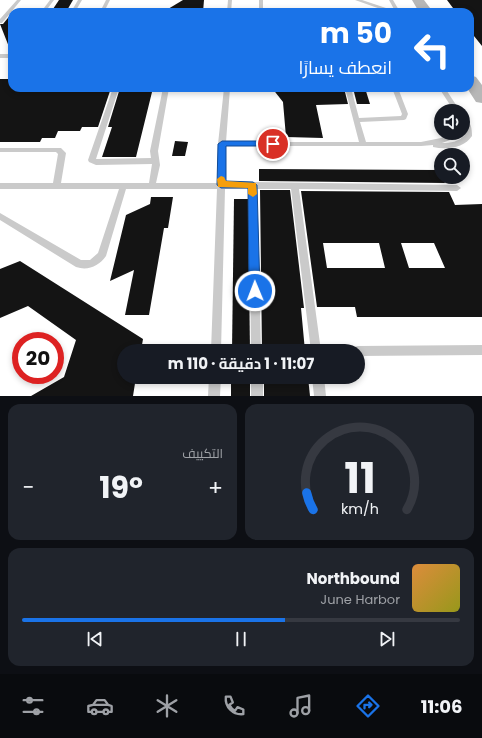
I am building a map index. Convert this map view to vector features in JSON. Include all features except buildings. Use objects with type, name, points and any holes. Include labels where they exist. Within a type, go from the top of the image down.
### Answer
[{"type":"street","points":[[474,86],[482,98]]},
{"type":"lane","points":[[12,8],[19,0]]},
{"type":"lane","points":[[357,0],[382,8]]},
{"type":"lane","points":[[0,22],[8,13]]},
{"type":"lane","points":[[115,92],[92,160],[96,162],[155,161]]},
{"type":"lane","points":[[152,186],[155,161],[154,150],[165,92]]},
{"type":"lane","points":[[216,344],[222,144],[227,92]]},
{"type":"lane","points":[[349,92],[363,144]]},
{"type":"lane","points":[[357,120],[404,118],[405,114],[397,92]]},
{"type":"lane","points":[[445,92],[452,104]]},
{"type":"lane","points":[[422,144],[445,140]]},
{"type":"lane","points":[[222,144],[458,145],[467,140]]},
{"type":"lane","points":[[0,150],[58,150],[62,153],[62,158],[56,186]]},
{"type":"lane","points":[[253,185],[256,344]]},
{"type":"lane","points":[[0,186],[124,187],[253,185],[457,188]]},
{"type":"lane","points":[[295,186],[315,344]]},
{"type":"lane","points":[[0,216],[79,264],[86,265],[99,259],[103,254],[124,187]]},
{"type":"lane","points":[[365,351],[482,350]]},
{"type":"lane","points":[[214,396],[215,384]]},
{"type":"lane","points":[[257,384],[257,396]]},
{"type":"lane","points":[[319,384],[320,396]]},
{"type":"slow traffic","points":[[221,179],[221,185],[253,185],[253,194]]},
{"type":"route","points":[[255,291],[253,185],[221,185],[222,144],[273,144]]}]
